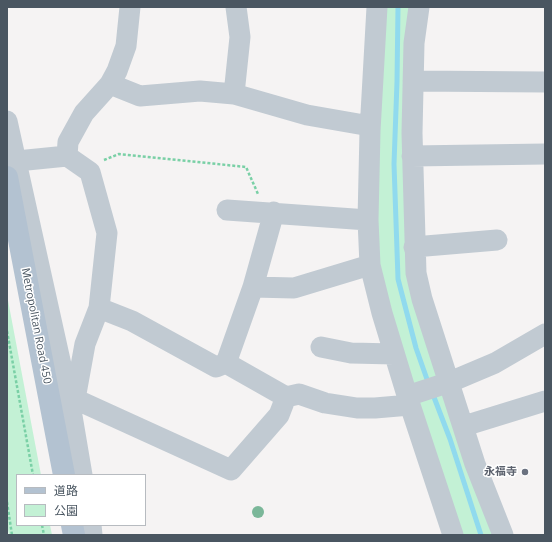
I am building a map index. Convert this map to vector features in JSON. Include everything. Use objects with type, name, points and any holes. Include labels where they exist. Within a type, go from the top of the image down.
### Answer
[{"type":"main road","name":"Metropolitan Road 450","points":[[12,169],[64,474]]},
{"type":"street","points":[[73,405],[86,344],[99,308],[107,233],[90,172],[75,162],[68,142],[81,119],[110,84],[117,71],[126,46],[130,7]]},
{"type":"street","points":[[234,94],[240,37],[236,7]]},
{"type":"street","points":[[377,7],[370,126],[368,220],[370,265],[394,354],[412,398],[453,535]]},
{"type":"street","points":[[419,7],[414,43],[412,156],[416,272],[444,384],[464,426],[475,464],[504,535]]},
{"type":"street","points":[[413,81],[545,82]]},
{"type":"street","points":[[110,84],[140,96],[200,91],[234,94],[307,115],[370,126]]},
{"type":"street","points":[[7,121],[12,169],[73,405],[82,474]]},
{"type":"street","points":[[412,156],[545,154]]},
{"type":"street","points":[[12,169],[75,162]]},
{"type":"street","points":[[227,210],[368,220]]},
{"type":"street","points":[[99,308],[132,321],[216,367],[226,363],[253,287],[270,212]]},
{"type":"street","points":[[414,247],[497,240]]},
{"type":"street","points":[[253,287],[294,288],[370,265]]},
{"type":"street","points":[[226,363],[286,397],[298,394],[325,403],[357,408],[375,408],[412,398],[495,363],[545,334]]},
{"type":"street","points":[[321,347],[351,353],[394,354]]},
{"type":"street","points":[[73,405],[231,470],[279,416],[286,397]]},
{"type":"street","points":[[464,426],[545,401]]},
{"type":"path","points":[[75,162],[119,154],[246,167],[270,212]]},
{"type":"path","points":[[7,331],[33,474]]},
{"type":"path","points":[[7,502],[12,535]]},
{"type":"green space","points":[[381,7],[413,7],[409,273],[498,535],[462,535],[376,269]]},
{"type":"green space","points":[[7,295],[41,474],[16,474],[16,526],[50,526],[52,535],[9,535],[7,525]]},
{"type":"waterway","points":[[398,7],[394,164],[398,279],[416,348],[429,385]]},
{"type":"waterway","points":[[432,392],[450,439],[481,535]]},
{"type":"place","name":"永福寺","points":[[525,472]]}]
